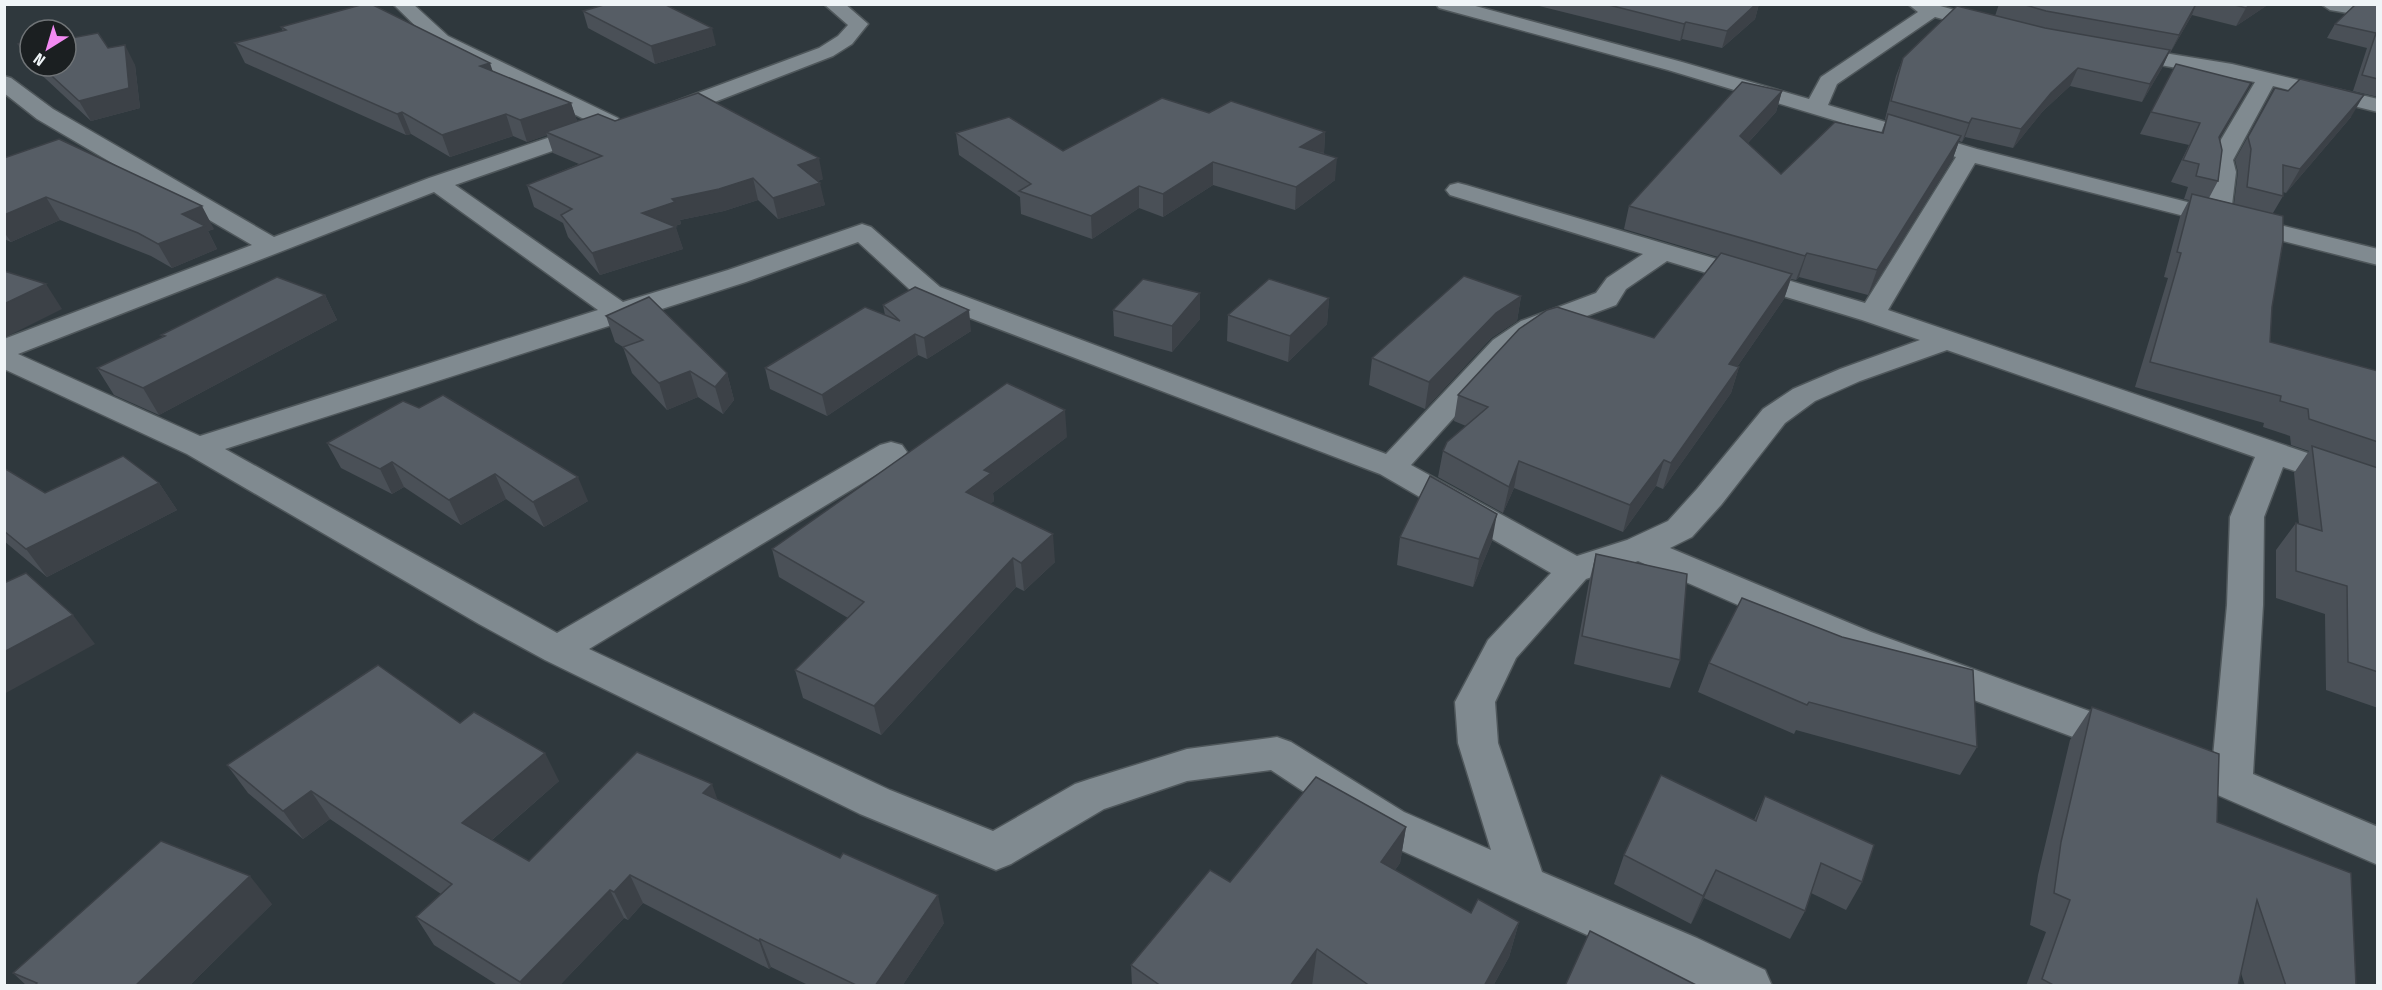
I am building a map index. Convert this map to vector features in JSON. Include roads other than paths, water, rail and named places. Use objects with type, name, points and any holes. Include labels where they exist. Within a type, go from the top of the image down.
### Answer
[{"type":"street","points":[[402,4],[441,40],[627,120]]},
{"type":"street","points":[[4,350],[437,183],[627,120],[661,115],[826,52],[845,40],[859,24],[833,4]]},
{"type":"street","points":[[2330,4],[2378,13]]},
{"type":"street","points":[[1449,5],[1675,66],[1970,154],[2378,257]]},
{"type":"street","points":[[1815,109],[1828,81],[1925,8],[2007,29]]},
{"type":"street","points":[[2102,48],[2232,70],[2265,80],[2378,106]]},
{"type":"street","points":[[2218,216],[2224,172],[2221,160],[2265,80]]},
{"type":"street","points":[[4,82],[45,114],[272,246]]},
{"type":"street","points":[[1872,314],[1970,154]]},
{"type":"street","points":[[437,183],[619,312]]},
{"type":"street","points":[[1458,190],[1872,314],[2378,489]]},
{"type":"street","points":[[198,447],[737,276],[862,232],[930,292],[1391,467],[1574,570]]},
{"type":"street","points":[[1391,467],[1503,346],[1531,327],[1606,299],[1616,285],[1664,252]]},
{"type":"street","points":[[1524,883],[1478,743],[1475,702],[1501,650],[1574,570],[1639,548],[1680,529],[1709,497],[1774,416],[1804,394],[1947,340]]},
{"type":"street","points":[[4,358],[198,447],[492,615],[558,650],[875,802],[996,851],[1090,796],[1187,765],[1277,753],[1389,825],[1681,953],[1748,986]]},
{"type":"street","points":[[558,650],[891,452]]},
{"type":"street","points":[[2232,783],[2245,605],[2247,517],[2273,452]]},
{"type":"street","points":[[1639,548],[1858,642],[2169,756],[2378,847]]}]
